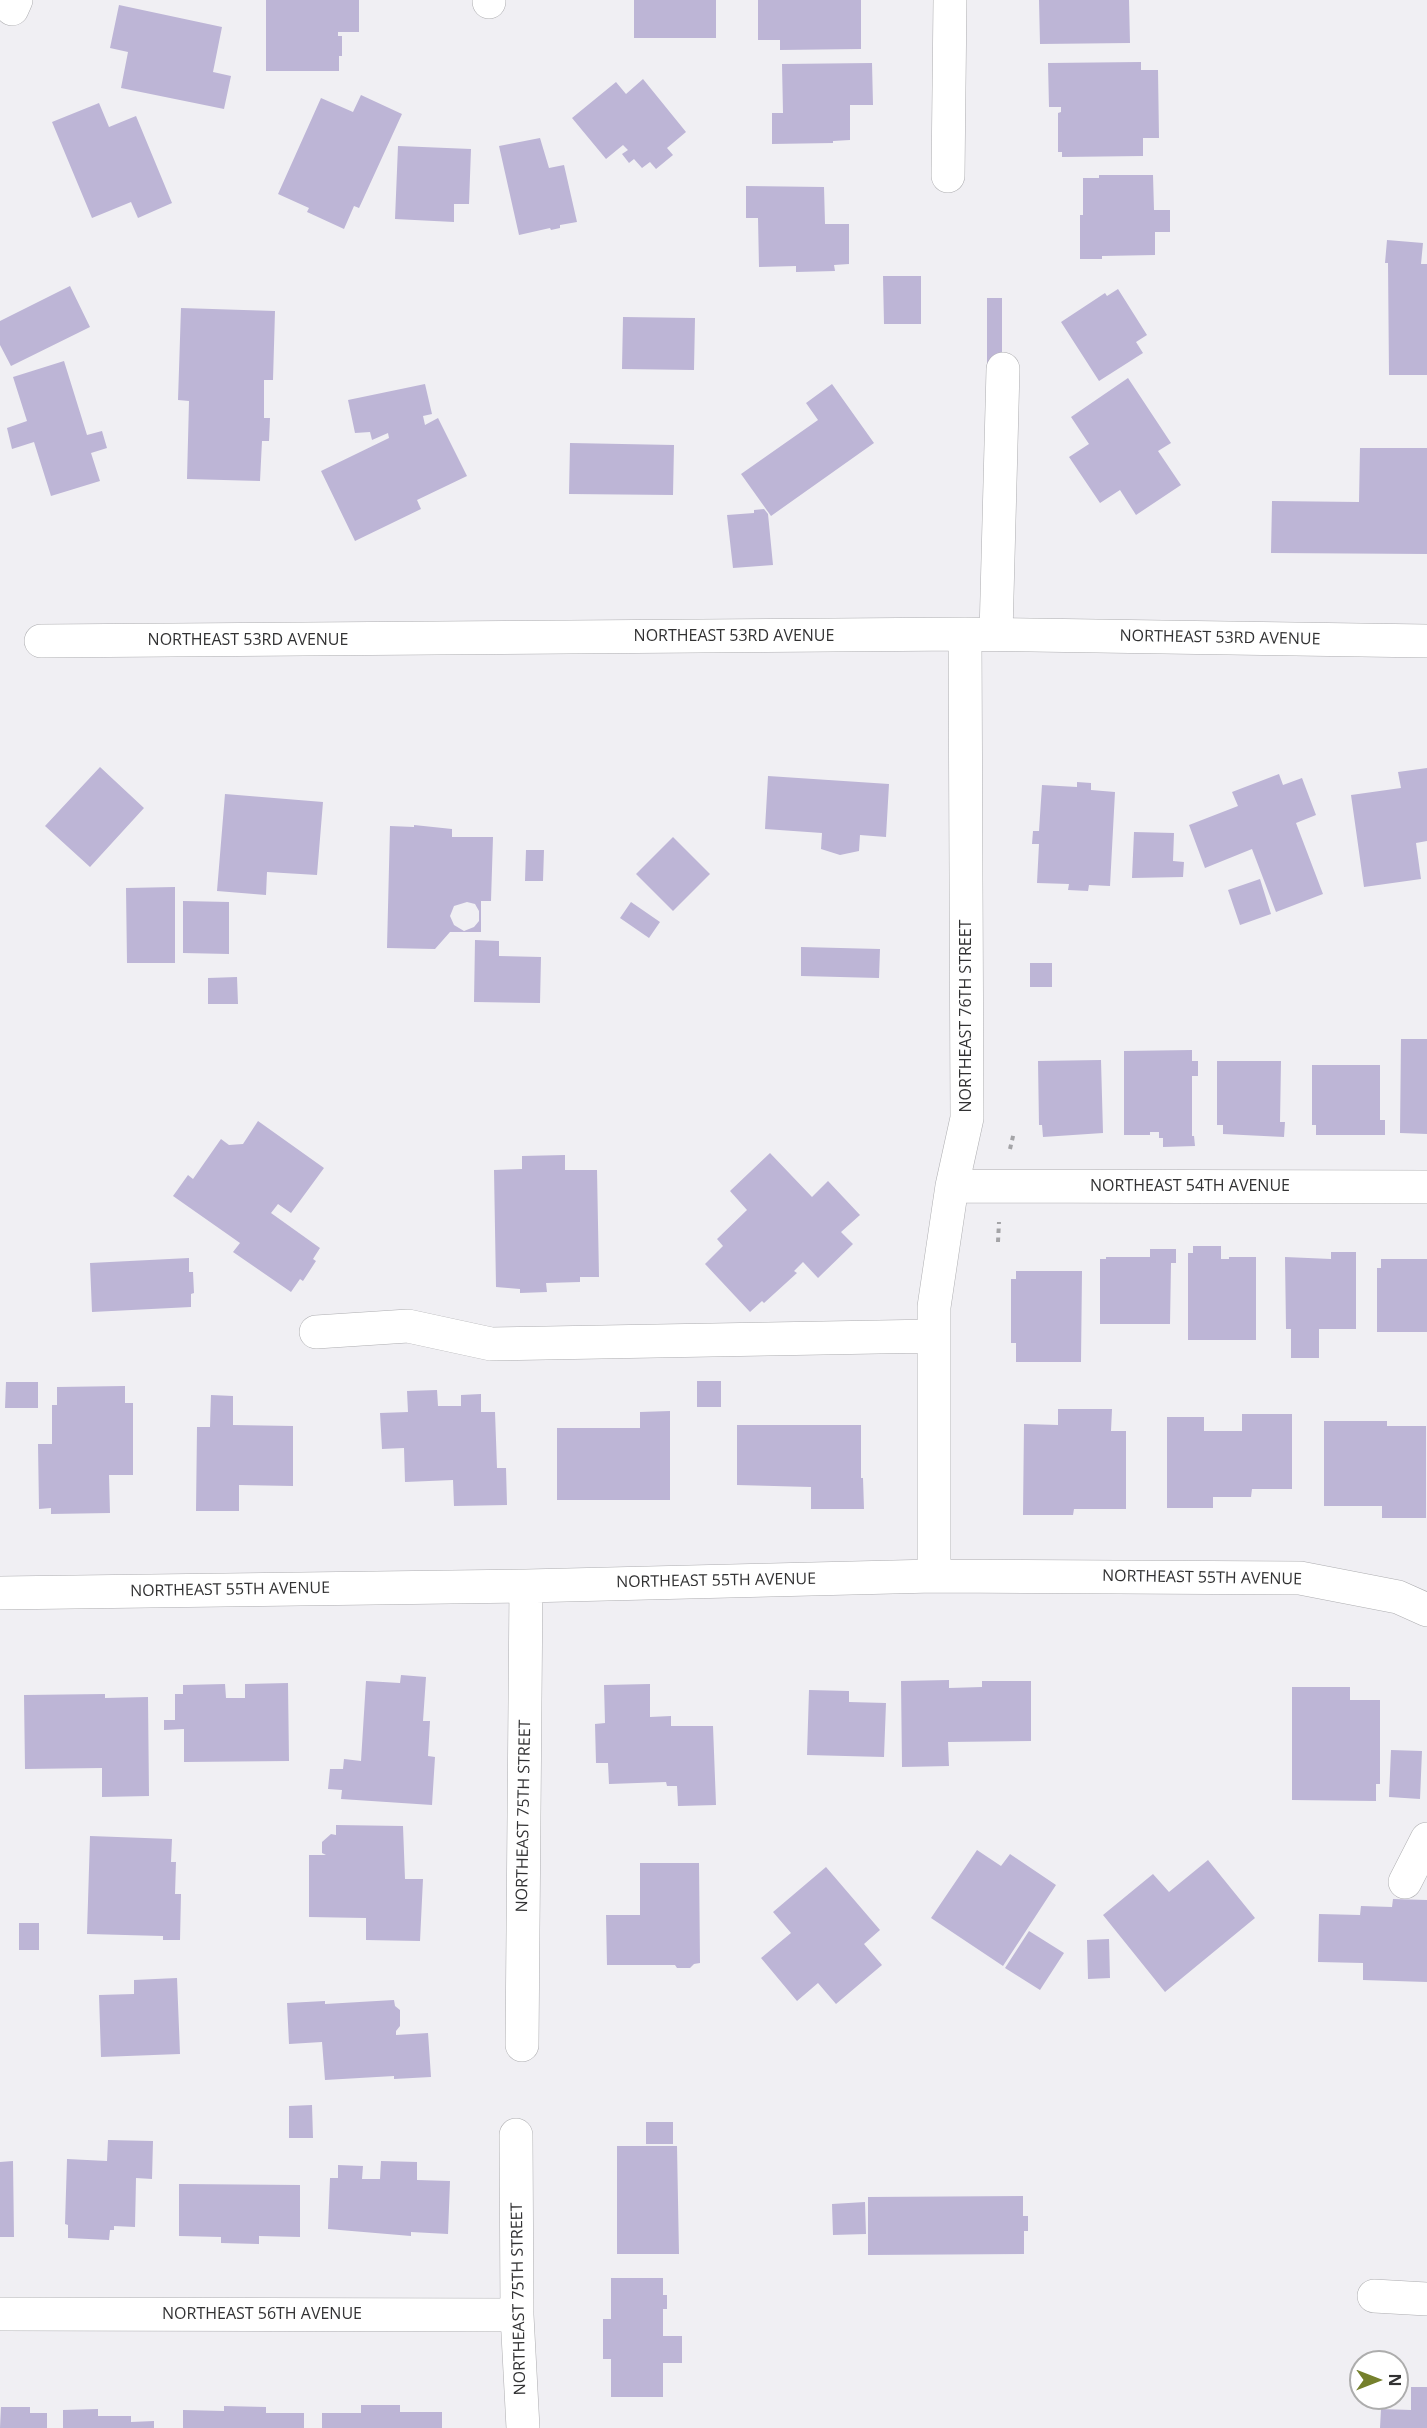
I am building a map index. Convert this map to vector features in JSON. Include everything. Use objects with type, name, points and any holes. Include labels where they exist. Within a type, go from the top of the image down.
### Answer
[{"type":"street","points":[[948,176],[950,0]]},
{"type":"street","name":"NORTHEAST 76TH STREET","points":[[934,1576],[934,1307],[952,1186],[967,1118],[980,634],[1003,369]]},
{"type":"street","name":"NORTHEAST 53RD AVENUE","points":[[42,641],[980,634],[1427,641]]},
{"type":"street","name":"NORTHEAST 54TH AVENUE","points":[[952,1186],[1427,1187]]},
{"type":"street","points":[[316,1332],[408,1326],[491,1344],[934,1336]]},
{"type":"street","name":"NORTHEAST 55TH AVENUE","points":[[0,1593],[526,1586],[934,1576],[1300,1578],[1398,1598],[1427,1610]]},
{"type":"street","name":"NORTHEAST 75TH STREET","points":[[522,2045],[526,1586]]},
{"type":"street","points":[[1405,1882],[1427,1839]]},
{"type":"street","name":"NORTHEAST 75TH STREET","points":[[516,2135],[517,2315],[523,2428]]},
{"type":"street","points":[[1374,2296],[1427,2299]]},
{"type":"street","name":"NORTHEAST 56TH AVENUE","points":[[4,2313],[517,2315]]},
{"type":"building","points":[[266,0],[359,0],[359,32],[338,32],[338,36],[342,36],[339,71],[266,71]]},
{"type":"building","points":[[634,0],[716,0],[716,38],[634,38]]},
{"type":"building","points":[[758,0],[861,0],[861,49],[780,50],[780,40],[758,40]]},
{"type":"building","points":[[1039,0],[1129,0],[1130,43],[1040,44]]},
{"type":"building","points":[[119,5],[222,27],[213,72],[231,76],[224,109],[121,88],[128,52],[110,48]]},
{"type":"building","points":[[1141,62],[1141,70],[1158,70],[1159,138],[1143,138],[1143,156],[1062,157],[1062,152],[1058,152],[1058,113],[1061,112],[1061,107],[1049,107],[1048,63]]},
{"type":"building","points":[[872,63],[873,105],[850,105],[850,140],[833,141],[833,143],[772,144],[772,113],[783,113],[782,64]]},
{"type":"building","points":[[643,79],[686,132],[667,148],[673,155],[656,169],[650,162],[642,168],[634,159],[629,163],[622,154],[628,150],[623,145],[606,159],[572,118],[616,82],[626,94]]},
{"type":"building","points":[[361,95],[402,114],[359,208],[354,206],[344,229],[307,212],[309,208],[278,194],[321,98],[353,112]]},
{"type":"building","points":[[99,103],[109,127],[136,116],[172,203],[138,218],[131,202],[92,218],[52,122]]},
{"type":"building","points":[[540,138],[549,168],[564,165],[577,222],[560,225],[560,228],[519,235],[499,146]]},
{"type":"building","points":[[398,146],[471,149],[469,204],[454,204],[454,222],[395,219]]},
{"type":"building","points":[[1099,175],[1153,175],[1154,210],[1170,210],[1170,232],[1155,232],[1155,255],[1102,256],[1102,259],[1080,259],[1083,178],[1099,178]]},
{"type":"building","points":[[746,186],[824,187],[825,224],[849,224],[849,264],[834,265],[835,271],[796,272],[796,266],[759,267],[758,218],[746,218]]},
{"type":"building","points":[[1387,240],[1423,243],[1421,264],[1427,264],[1427,375],[1389,375],[1388,263],[1385,263]]},
{"type":"building","points":[[883,276],[921,276],[921,324],[884,324]]},
{"type":"building","points":[[70,286],[90,327],[11,366],[0,345],[0,321]]},
{"type":"building","points":[[1118,289],[1147,335],[1136,342],[1143,353],[1099,381],[1061,322],[1105,293],[1107,296]]},
{"type":"building","points":[[987,298],[1002,298],[1002,363],[987,363]]},
{"type":"building","points":[[181,308],[275,311],[273,380],[264,380],[264,418],[270,418],[269,441],[262,441],[260,481],[187,479],[189,401],[178,400]]},
{"type":"building","points":[[623,317],[695,318],[694,370],[622,369]]},
{"type":"building","points":[[64,361],[87,435],[102,431],[107,448],[91,453],[100,481],[51,496],[34,442],[12,449],[7,428],[27,421],[13,377]]},
{"type":"building","points":[[1128,378],[1171,443],[1158,451],[1181,485],[1136,515],[1120,490],[1100,503],[1069,457],[1089,444],[1071,417]]},
{"type":"building","points":[[425,384],[432,414],[423,416],[425,425],[438,418],[467,476],[417,500],[421,509],[355,541],[321,471],[389,438],[388,433],[372,440],[370,432],[355,433],[348,400]]},
{"type":"building","points":[[832,384],[874,443],[771,516],[741,474],[818,420],[806,403]]},
{"type":"building","points":[[570,443],[674,445],[673,495],[569,494]]},
{"type":"building","points":[[1360,448],[1427,448],[1427,554],[1271,553],[1272,501],[1359,502]]},
{"type":"building","points":[[764,509],[768,514],[773,565],[733,568],[727,515],[754,513],[754,510]]},
{"type":"building","points":[[100,767],[144,808],[90,867],[45,826]]},
{"type":"building","points":[[1427,768],[1427,841],[1416,843],[1421,879],[1364,887],[1351,795],[1401,788],[1398,772]]},
{"type":"building","points":[[1279,774],[1283,785],[1302,778],[1316,815],[1296,823],[1323,894],[1276,912],[1252,849],[1205,868],[1189,825],[1238,806],[1232,792]]},
{"type":"building","points":[[768,776],[889,784],[886,837],[860,835],[859,851],[840,855],[821,849],[822,833],[765,829]]},
{"type":"building","points":[[1077,782],[1091,783],[1091,790],[1115,792],[1110,886],[1089,885],[1088,891],[1068,890],[1069,884],[1037,883],[1039,844],[1032,844],[1033,831],[1039,831],[1042,785],[1077,787]]},
{"type":"building","points":[[225,794],[323,802],[317,875],[267,872],[266,895],[217,891]]},
{"type":"building","points":[[414,825],[452,829],[452,837],[493,837],[491,901],[481,901],[481,932],[450,932],[435,949],[387,948],[390,826],[414,827]],"holes":[[[467,902],[475,904],[479,911],[479,921],[474,927],[464,931],[454,925],[450,916],[454,906]]]},
{"type":"building","points":[[1134,832],[1174,833],[1173,861],[1184,862],[1183,877],[1132,878]]},
{"type":"building","points":[[673,837],[710,874],[673,911],[636,874]]},
{"type":"building","points":[[526,850],[544,850],[543,881],[525,881]]},
{"type":"building","points":[[1260,879],[1271,914],[1240,925],[1228,890]]},
{"type":"building","points":[[175,887],[175,963],[127,963],[126,888]]},
{"type":"building","points":[[183,901],[229,902],[229,954],[183,953]]},
{"type":"building","points":[[631,902],[660,922],[649,938],[620,918]]},
{"type":"building","points":[[475,940],[499,941],[499,956],[541,957],[540,1003],[474,1002]]},
{"type":"building","points":[[801,947],[880,949],[879,978],[801,976]]},
{"type":"building","points":[[1030,963],[1052,963],[1052,987],[1030,987]]},
{"type":"building","points":[[237,977],[238,1004],[208,1004],[208,978]]},
{"type":"building","points":[[1401,1039],[1427,1039],[1427,1134],[1400,1133]]},
{"type":"building","points":[[1192,1050],[1192,1061],[1198,1061],[1198,1076],[1192,1076],[1192,1136],[1194,1136],[1195,1146],[1163,1147],[1163,1138],[1159,1138],[1159,1132],[1150,1132],[1150,1135],[1124,1135],[1124,1051]]},
{"type":"building","points":[[1101,1060],[1103,1133],[1043,1137],[1042,1125],[1039,1125],[1038,1061]]},
{"type":"building","points":[[1217,1061],[1281,1061],[1280,1122],[1285,1122],[1284,1137],[1223,1134],[1223,1125],[1217,1125]]},
{"type":"building","points":[[1312,1065],[1380,1065],[1380,1120],[1385,1120],[1385,1135],[1316,1135],[1316,1125],[1312,1125]]},
{"type":"building","points":[[258,1121],[324,1168],[291,1213],[278,1204],[271,1213],[320,1248],[313,1259],[316,1261],[303,1281],[300,1279],[291,1292],[233,1252],[240,1243],[173,1196],[188,1175],[193,1179],[221,1139],[229,1145],[243,1144]]},
{"type":"building","points":[[770,1153],[812,1197],[828,1181],[860,1215],[841,1232],[853,1244],[818,1278],[803,1262],[794,1271],[797,1273],[764,1303],[762,1301],[750,1312],[705,1264],[723,1246],[717,1239],[747,1210],[730,1191]]},
{"type":"building","points":[[565,1155],[565,1170],[597,1170],[599,1277],[580,1277],[580,1282],[546,1283],[547,1292],[520,1293],[520,1289],[496,1287],[494,1170],[522,1169],[522,1156]]},
{"type":"building","points":[[1193,1246],[1221,1246],[1221,1259],[1256,1257],[1256,1340],[1188,1340],[1188,1253],[1193,1253]]},
{"type":"building","points":[[1150,1249],[1176,1249],[1176,1263],[1171,1263],[1170,1324],[1100,1324],[1100,1259],[1150,1257]]},
{"type":"building","points":[[1331,1252],[1356,1252],[1356,1329],[1319,1329],[1319,1358],[1291,1358],[1291,1329],[1286,1329],[1285,1257],[1331,1259]]},
{"type":"building","points":[[189,1258],[189,1272],[193,1272],[194,1293],[191,1294],[191,1307],[92,1312],[90,1263]]},
{"type":"building","points":[[1381,1259],[1427,1259],[1427,1332],[1377,1332],[1377,1268],[1381,1268]]},
{"type":"building","points":[[1016,1271],[1082,1271],[1081,1362],[1016,1362],[1016,1343],[1011,1343],[1011,1279],[1016,1279]]},
{"type":"building","points":[[697,1381],[721,1381],[721,1407],[697,1407]]},
{"type":"building","points":[[6,1382],[38,1382],[38,1408],[5,1408]]},
{"type":"building","points":[[125,1386],[125,1403],[133,1403],[133,1475],[109,1475],[110,1513],[51,1514],[51,1508],[39,1509],[38,1444],[52,1444],[52,1405],[57,1405],[57,1387]]},
{"type":"building","points":[[437,1390],[438,1406],[461,1406],[461,1395],[481,1394],[481,1412],[495,1412],[497,1468],[506,1468],[507,1505],[454,1506],[453,1480],[405,1482],[404,1448],[382,1449],[380,1413],[408,1412],[407,1391]]},
{"type":"building","points":[[211,1395],[233,1396],[233,1425],[293,1426],[293,1486],[239,1485],[239,1511],[196,1511],[197,1427],[210,1427]]},
{"type":"building","points":[[1058,1409],[1112,1409],[1111,1431],[1126,1431],[1126,1509],[1074,1509],[1073,1515],[1023,1515],[1024,1424],[1058,1425]]},
{"type":"building","points":[[670,1411],[670,1500],[557,1500],[557,1428],[640,1428],[640,1412]]},
{"type":"building","points":[[1242,1414],[1292,1414],[1292,1489],[1252,1489],[1251,1497],[1213,1497],[1213,1508],[1167,1508],[1167,1417],[1204,1417],[1204,1431],[1242,1431]]},
{"type":"building","points":[[1324,1421],[1387,1421],[1387,1426],[1426,1426],[1426,1518],[1382,1518],[1382,1506],[1324,1506]]},
{"type":"building","points":[[737,1425],[861,1425],[861,1478],[863,1478],[864,1509],[811,1509],[811,1487],[737,1485]]},
{"type":"building","points":[[401,1675],[426,1677],[423,1721],[430,1721],[428,1756],[435,1757],[432,1805],[341,1799],[342,1790],[328,1789],[330,1769],[343,1769],[344,1759],[361,1761],[366,1681],[400,1683]]},
{"type":"building","points":[[949,1680],[949,1688],[982,1687],[982,1681],[1031,1681],[1031,1741],[948,1742],[949,1766],[902,1767],[901,1681]]},
{"type":"building","points":[[288,1683],[289,1761],[184,1762],[184,1729],[164,1730],[164,1720],[175,1720],[175,1694],[183,1694],[183,1685],[225,1684],[226,1698],[245,1698],[245,1684]]},
{"type":"building","points":[[650,1684],[650,1717],[671,1716],[671,1726],[713,1726],[716,1805],[678,1806],[677,1786],[667,1786],[666,1782],[609,1784],[608,1763],[596,1763],[595,1724],[605,1723],[604,1685]]},
{"type":"building","points":[[1292,1687],[1350,1687],[1350,1700],[1380,1700],[1380,1784],[1376,1784],[1376,1801],[1292,1800]]},
{"type":"building","points":[[809,1690],[849,1691],[849,1702],[886,1703],[884,1757],[807,1755]]},
{"type":"building","points":[[105,1694],[105,1698],[148,1697],[149,1796],[102,1797],[102,1768],[25,1769],[24,1695]]},
{"type":"building","points":[[1391,1750],[1422,1751],[1420,1799],[1389,1797]]},
{"type":"building","points":[[336,1825],[403,1826],[405,1879],[423,1879],[420,1941],[366,1940],[366,1918],[309,1917],[309,1855],[326,1855],[322,1853],[322,1842],[331,1834],[336,1835]]},
{"type":"building","points":[[90,1836],[172,1839],[171,1862],[176,1862],[175,1894],[181,1894],[180,1940],[163,1940],[163,1936],[87,1934]]},
{"type":"building","points":[[977,1850],[1001,1866],[1010,1854],[1056,1885],[1003,1966],[931,1918]]},
{"type":"building","points":[[1208,1860],[1255,1918],[1165,1992],[1103,1915],[1153,1874],[1169,1892]]},
{"type":"building","points":[[640,1863],[699,1863],[700,1963],[690,1968],[677,1968],[675,1965],[607,1965],[606,1915],[640,1915]]},
{"type":"building","points":[[826,1867],[880,1930],[864,1944],[882,1965],[836,2004],[818,1983],[797,2001],[761,1958],[791,1933],[773,1912]]},
{"type":"building","points":[[1393,1899],[1427,1900],[1427,1982],[1363,1980],[1363,1963],[1318,1962],[1319,1914],[1360,1915],[1361,1906],[1392,1907]]},
{"type":"building","points":[[19,1923],[39,1923],[39,1950],[19,1950]]},
{"type":"building","points":[[1029,1931],[1064,1953],[1040,1990],[1005,1968]]},
{"type":"building","points":[[1109,1939],[1110,1978],[1088,1979],[1087,1940]]},
{"type":"building","points":[[177,1978],[180,2054],[101,2057],[99,1995],[134,1994],[134,1980]]},
{"type":"building","points":[[394,2000],[395,2006],[400,2010],[400,2026],[396,2035],[428,2033],[431,2077],[394,2079],[394,2076],[325,2080],[322,2042],[289,2044],[287,2003],[325,2001],[325,2004]]},
{"type":"building","points":[[312,2105],[313,2138],[289,2138],[289,2106]]},
{"type":"building","points":[[646,2122],[673,2122],[673,2144],[646,2144]]},
{"type":"building","points":[[108,2140],[153,2141],[152,2179],[136,2178],[135,2227],[114,2226],[114,2230],[110,2230],[109,2240],[68,2238],[68,2225],[65,2224],[67,2159],[107,2161]]},
{"type":"building","points":[[617,2146],[677,2146],[679,2254],[617,2254]]},
{"type":"building","points":[[13,2161],[14,2237],[0,2237],[0,2162]]},
{"type":"building","points":[[381,2161],[417,2162],[417,2180],[450,2181],[448,2234],[411,2232],[411,2236],[328,2229],[330,2178],[338,2178],[338,2165],[363,2166],[362,2179],[380,2179]]},
{"type":"building","points":[[179,2184],[300,2185],[300,2237],[259,2236],[259,2244],[221,2243],[221,2237],[179,2236]]},
{"type":"building","points":[[1023,2196],[1023,2216],[1028,2216],[1028,2231],[1024,2231],[1024,2254],[868,2255],[868,2197]]},
{"type":"building","points":[[865,2202],[866,2234],[833,2235],[832,2204]]},
{"type":"building","points":[[611,2278],[663,2278],[663,2295],[667,2295],[667,2309],[663,2309],[663,2336],[682,2336],[682,2363],[663,2363],[663,2397],[611,2397],[611,2359],[603,2359],[603,2319],[611,2319]]},
{"type":"building","points":[[1411,2387],[1427,2387],[1427,2428],[1380,2428],[1381,2410],[1411,2410]]},
{"type":"building","points":[[361,2405],[400,2405],[400,2412],[442,2412],[442,2428],[322,2428],[322,2413],[361,2413]]},
{"type":"building","points":[[224,2406],[266,2407],[266,2413],[304,2413],[304,2428],[183,2428],[183,2410],[224,2411]]},
{"type":"building","points":[[1,2407],[30,2407],[30,2413],[47,2413],[47,2428],[0,2428]]},
{"type":"building","points":[[98,2409],[98,2416],[131,2416],[131,2422],[154,2421],[154,2428],[63,2428],[63,2410]]}]
